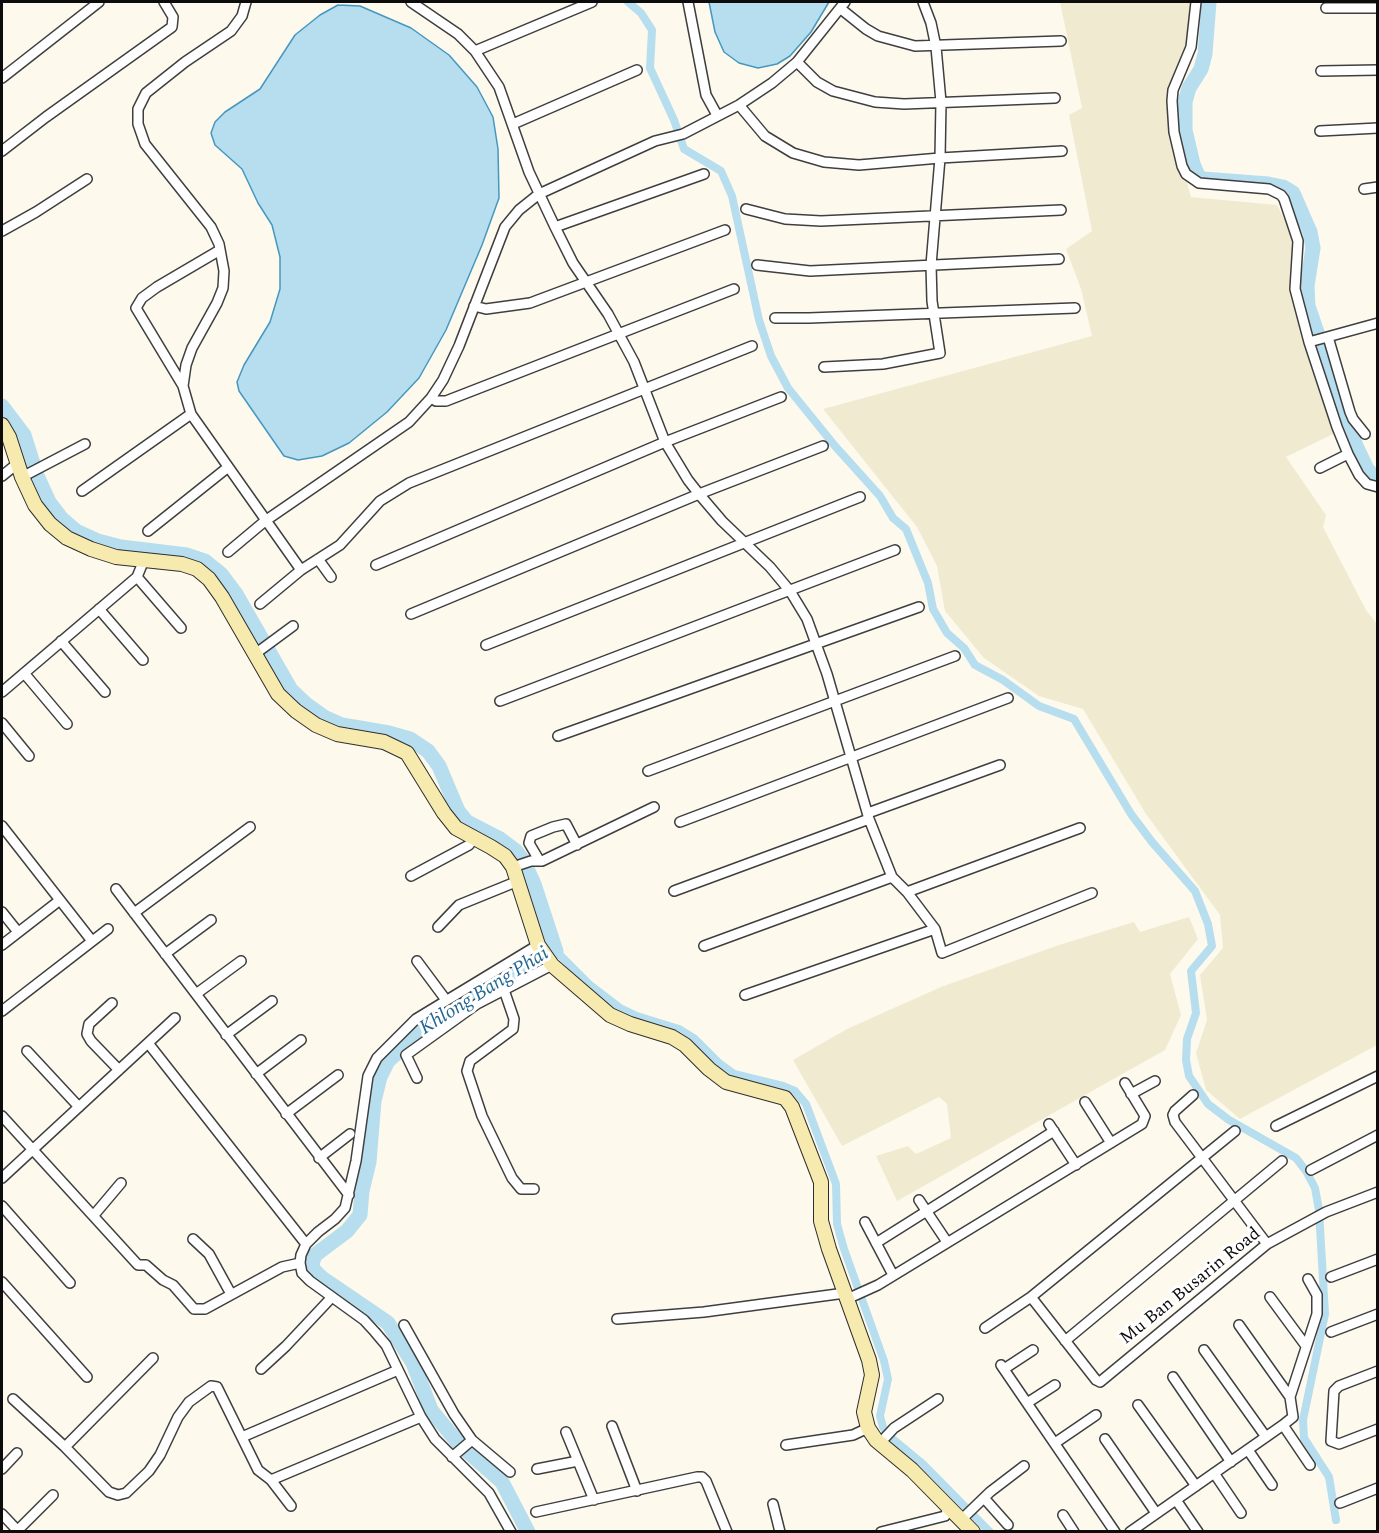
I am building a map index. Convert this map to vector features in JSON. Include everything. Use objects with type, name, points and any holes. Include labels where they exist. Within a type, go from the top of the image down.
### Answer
[{"type":"street","points":[[2,78],[99,2]]},
{"type":"street","points":[[2,151],[172,27],[173,17],[164,2]]},
{"type":"street","points":[[183,386],[192,348],[223,288],[224,271],[220,250],[210,227],[146,144],[138,124],[138,109],[146,93],[185,62],[231,31],[242,16],[246,2]]},
{"type":"street","points":[[411,2],[458,34],[475,51],[498,87],[530,171],[573,263],[619,334],[634,362],[665,442],[699,494],[770,567],[790,591],[807,619],[835,701],[868,816],[892,877],[907,892],[935,929],[942,953],[1092,893]]},
{"type":"street","points":[[475,51],[592,2]]},
{"type":"street","points":[[688,2],[706,95],[717,115]]},
{"type":"street","points":[[824,367],[883,364],[940,353],[934,314],[931,265],[940,158],[941,102],[936,47],[931,23],[923,2]]},
{"type":"street","points":[[1196,2],[1191,47],[1173,90],[1172,101],[1174,132],[1182,166],[1185,174],[1199,183],[1269,189],[1284,199],[1298,241],[1295,289],[1337,427],[1359,475],[1367,484],[1377,487]]},
{"type":"street","points":[[228,552],[265,521],[409,422],[431,398],[443,380],[459,346],[505,227],[519,210],[540,194],[655,141],[682,134],[739,105],[772,83],[797,62],[843,5],[866,29],[878,36],[915,46],[1060,41]]},
{"type":"street","points":[[1326,8],[1375,6]]},
{"type":"street","points":[[797,62],[817,82],[833,92],[857,99],[894,103],[1055,98]]},
{"type":"street","points":[[513,124],[637,70]]},
{"type":"street","points":[[1321,71],[1377,70]]},
{"type":"street","points":[[739,105],[765,136],[793,153],[824,162],[859,165],[940,158],[1062,152]]},
{"type":"street","points":[[1320,131],[1377,128]]},
{"type":"street","points":[[555,227],[704,174]]},
{"type":"street","points":[[2,231],[87,179]]},
{"type":"street","points":[[1364,189],[1377,187]]},
{"type":"street","points":[[746,209],[785,219],[821,221],[1062,210]]},
{"type":"street","points":[[474,306],[486,309],[530,303],[725,230]]},
{"type":"street","points":[[220,250],[157,287],[137,304],[138,314],[183,386],[191,414],[301,570]]},
{"type":"street","points":[[757,265],[810,271],[1059,259]]},
{"type":"street","points":[[431,398],[436,401],[446,401],[734,289]]},
{"type":"street","points":[[775,318],[1075,308]]},
{"type":"street","points":[[1312,341],[1377,323]]},
{"type":"street","points":[[1327,337],[1350,412],[1365,434]]},
{"type":"street","points":[[260,604],[301,570],[340,545],[380,501],[409,483],[752,346]]},
{"type":"street","points":[[376,565],[665,442],[781,397]]},
{"type":"street","points":[[82,491],[191,414]]},
{"type":"street","points":[[2,425],[9,437],[35,505],[50,524],[67,538],[99,552],[182,564],[197,569],[209,579],[257,653],[279,694],[296,711],[316,725],[337,734],[384,742],[407,753],[444,813],[456,828],[473,839],[504,856],[526,863],[543,861],[654,807]]},
{"type":"street","points":[[24,476],[85,444]]},
{"type":"street","points":[[411,614],[699,494],[824,446]]},
{"type":"street","points":[[1320,468],[1348,454]]},
{"type":"street","points":[[2,476],[18,463]]},
{"type":"street","points":[[148,531],[228,468]]},
{"type":"street","points":[[486,645],[860,497]]},
{"type":"street","points":[[500,701],[895,550]]},
{"type":"street","points":[[318,559],[331,577]]},
{"type":"street","points":[[2,692],[137,577],[144,560]]},
{"type":"street","points":[[137,577],[181,628]]},
{"type":"street","points":[[558,736],[919,607]]},
{"type":"street","points":[[99,609],[143,660]]},
{"type":"street","points":[[257,653],[293,626]]},
{"type":"street","points":[[61,641],[105,692]]},
{"type":"street","points":[[648,771],[955,656]]},
{"type":"street","points":[[24,673],[67,724]]},
{"type":"street","points":[[680,822],[1008,698]]},
{"type":"street","points":[[2,723],[30,756]]},
{"type":"street","points":[[674,891],[1000,765]]},
{"type":"street","points":[[438,927],[459,905],[518,881],[526,863],[531,836],[566,824],[577,845]]},
{"type":"street","points":[[2,826],[92,941]]},
{"type":"street","points":[[134,913],[250,828]]},
{"type":"street","points":[[907,892],[1080,828]]},
{"type":"street","points":[[411,876],[469,845],[473,839]]},
{"type":"street","points":[[704,946],[892,877]]},
{"type":"street","points":[[518,881],[545,955],[610,1015],[672,1037],[685,1045],[726,1082],[785,1098],[792,1107],[821,1182],[821,1221],[849,1296],[869,1360],[872,1375],[864,1412],[868,1428],[885,1438],[912,1470],[949,1506],[964,1517],[973,1532]]},
{"type":"street","points":[[116,889],[349,1195]]},
{"type":"street","points":[[2,945],[60,900]]},
{"type":"street","points":[[2,912],[18,932]]},
{"type":"street","points":[[165,954],[211,920]]},
{"type":"street","points":[[2,1011],[108,929]]},
{"type":"street","points":[[745,995],[935,929]]},
{"type":"street","points":[[417,1078],[406,1055],[477,1004],[504,990],[545,955]]},
{"type":"street","points":[[511,1532],[489,1493],[454,1455],[435,1439],[421,1418],[386,1345],[364,1320],[302,1273],[300,1263],[306,1244],[345,1208],[356,1161],[368,1076],[377,1058],[416,1020],[446,1000],[545,955]]},
{"type":"street","points":[[196,994],[241,961]]},
{"type":"street","points":[[417,961],[446,1000]]},
{"type":"street","points":[[504,990],[514,1019],[513,1029],[470,1061],[467,1071],[482,1116],[512,1178],[521,1189],[534,1189]]},
{"type":"street","points":[[226,1035],[272,1001]]},
{"type":"street","points":[[112,1003],[89,1024],[87,1034],[119,1070]]},
{"type":"street","points":[[2,1178],[175,1018]]},
{"type":"street","points":[[256,1074],[301,1040]]},
{"type":"street","points":[[148,1043],[306,1244]]},
{"type":"street","points":[[27,1051],[79,1107]]},
{"type":"street","points":[[286,1114],[338,1075]]},
{"type":"street","points":[[1276,1126],[1377,1076]]},
{"type":"street","points":[[1131,1094],[1155,1081]]},
{"type":"street","points":[[617,1319],[849,1296],[870,1290],[1142,1124],[1145,1119],[1125,1083]]},
{"type":"street","points":[[1193,1095],[1175,1111],[1173,1118],[1267,1244]]},
{"type":"street","points":[[1085,1102],[1111,1143]]},
{"type":"street","points":[[2,1116],[138,1265],[146,1265],[173,1286],[192,1307],[205,1309],[282,1267],[300,1263]]},
{"type":"street","points":[[876,1243],[927,1212],[1052,1127],[1076,1165]]},
{"type":"street","points":[[985,1328],[1031,1297],[1235,1131]]},
{"type":"street","points":[[319,1158],[351,1134]]},
{"type":"street","points":[[1311,1170],[1377,1135]]},
{"type":"street","points":[[1031,1297],[1065,1341],[1282,1161]]},
{"type":"street","points":[[94,1215],[121,1183]]},
{"type":"street","name":"Mu Ban Busarin Road","points":[[1065,1341],[1096,1380],[1102,1381],[1267,1244],[1326,1212],[1377,1192]]},
{"type":"street","points":[[919,1200],[947,1242]]},
{"type":"street","points":[[2,1206],[70,1283]]},
{"type":"street","points":[[866,1222],[893,1275]]},
{"type":"street","points":[[193,1239],[209,1254],[231,1294]]},
{"type":"street","points":[[1331,1277],[1377,1259]]},
{"type":"street","points":[[1137,1530],[1156,1514],[1293,1417],[1290,1397],[1317,1314],[1317,1295],[1308,1279]]},
{"type":"street","points":[[2,1282],[87,1377]]},
{"type":"street","points":[[261,1369],[332,1297]]},
{"type":"street","points":[[1270,1297],[1306,1346]]},
{"type":"street","points":[[1331,1332],[1377,1314]]},
{"type":"street","points":[[404,1325],[471,1441],[510,1472]]},
{"type":"street","points":[[1239,1325],[1290,1397]]},
{"type":"street","points":[[1033,1350],[1002,1367],[1115,1532]]},
{"type":"street","points":[[1204,1350],[1266,1437]]},
{"type":"street","points":[[65,1447],[153,1358]]},
{"type":"street","points":[[242,1437],[398,1370]]},
{"type":"street","points":[[1377,1371],[1339,1386],[1334,1391],[1331,1441],[1339,1444],[1377,1429]]},
{"type":"street","points":[[1173,1377],[1231,1462]]},
{"type":"street","points":[[1027,1403],[1055,1385]]},
{"type":"street","points":[[13,1399],[109,1492],[118,1495],[126,1493],[149,1471],[160,1455],[178,1417],[189,1402],[211,1386],[217,1387],[258,1470],[272,1480],[291,1506]]},
{"type":"street","points":[[885,1438],[938,1400]]},
{"type":"street","points":[[1138,1405],[1196,1486]]},
{"type":"street","points":[[1055,1443],[1096,1415]]},
{"type":"street","points":[[272,1480],[421,1418]]},
{"type":"street","points":[[1283,1425],[1310,1465]]},
{"type":"street","points":[[612,1426],[637,1491]]},
{"type":"street","points":[[786,1445],[853,1435],[868,1428]]},
{"type":"street","points":[[566,1432],[594,1500]]},
{"type":"street","points":[[1105,1439],[1156,1514]]},
{"type":"street","points":[[454,1455],[471,1441]]},
{"type":"street","points":[[1248,1450],[1272,1485]]},
{"type":"street","points":[[2,1469],[17,1453]]},
{"type":"street","points":[[537,1469],[578,1461]]},
{"type":"street","points":[[964,1517],[1024,1466]]},
{"type":"street","points":[[1214,1473],[1241,1513]]},
{"type":"street","points":[[536,1512],[702,1477],[706,1481],[727,1532]]},
{"type":"street","points":[[1340,1503],[1377,1488]]},
{"type":"street","points":[[2,1514],[18,1531],[53,1495]]},
{"type":"street","points":[[984,1498],[1008,1526]]},
{"type":"street","points":[[1176,1500],[1198,1532]]},
{"type":"street","points":[[773,1504],[780,1532]]},
{"type":"street","points":[[881,1532],[945,1516],[949,1506]]},
{"type":"street","points":[[1063,1515],[1074,1532]]},
{"type":"shaded area","points":[[1060,2],[1195,2],[1193,53],[1174,94],[1173,132],[1191,197],[1277,205],[1297,243],[1292,296],[1337,432],[1286,457],[1326,515],[1323,527],[1366,610],[1377,624],[1377,1045],[1240,1119],[1206,1090],[1196,1053],[1207,1020],[1200,975],[1223,948],[1220,915],[1146,814],[1083,709],[1039,696],[984,658],[945,611],[937,566],[917,527],[823,409],[1092,336],[1081,289],[1066,249],[1092,231],[1069,115],[1082,108]]},
{"type":"shaded area","points":[[1189,917],[1198,939],[1170,974],[1181,1015],[1165,1050],[897,1201],[876,1156],[908,1146],[916,1154],[951,1138],[947,1104],[939,1097],[842,1146],[793,1060],[847,1029],[941,987],[1059,945],[1134,922],[1140,932]]},
{"type":"water","points":[[709,2],[829,2],[811,32],[790,56],[777,64],[758,68],[739,63],[724,52],[715,32]]},
{"type":"water","points":[[338,5],[360,6],[411,28],[449,55],[477,87],[493,117],[498,149],[499,198],[446,330],[419,378],[387,412],[349,443],[322,456],[298,460],[284,456],[239,391],[237,382],[244,365],[270,322],[280,289],[280,257],[272,225],[258,203],[242,169],[215,145],[211,133],[215,122],[225,112],[260,89],[295,35],[320,15]]},
{"type":"waterway","points":[[628,2],[641,13],[652,30],[650,68],[674,120],[684,149],[721,171],[732,196],[759,320],[771,356],[788,388],[835,446],[880,496],[893,518],[906,529],[928,583],[933,609],[947,633],[964,648],[975,665],[1003,680],[1039,706],[1074,719],[1131,814],[1195,891],[1208,924],[1212,946],[1191,971],[1196,1013],[1187,1039],[1186,1060],[1189,1076],[1208,1104],[1229,1120],[1296,1158],[1315,1188],[1319,1210],[1325,1314],[1303,1420],[1304,1438],[1329,1477],[1336,1520]]},
{"type":"waterway","points":[[1209,2],[1205,54],[1201,69],[1189,88],[1185,102],[1185,130],[1193,164],[1198,176],[1203,179],[1268,184],[1283,187],[1293,193],[1310,232],[1313,248],[1307,286],[1308,306],[1356,446],[1367,469],[1378,481]]},
{"type":"waterway","name":"Khlong Bang Phai","points":[[2,406],[24,435],[37,476],[49,502],[62,519],[76,531],[98,541],[121,547],[187,555],[205,561],[221,574],[236,594],[291,690],[324,717],[342,725],[410,739],[428,751],[439,766],[458,811],[467,822],[500,839],[516,851],[524,862],[534,884],[556,951],[454,1008],[423,1029],[388,1061],[380,1077],[374,1101],[369,1162],[362,1191],[360,1215],[347,1231],[315,1255],[312,1264],[313,1269],[322,1278],[388,1323],[413,1363],[431,1410],[459,1444],[502,1482],[528,1532]]},
{"type":"waterway","points":[[556,951],[590,985],[620,1008],[637,1016],[679,1029],[695,1039],[719,1063],[734,1074],[783,1086],[795,1091],[806,1104],[836,1184],[837,1224],[844,1249],[884,1361],[888,1379],[880,1416],[883,1427],[888,1435],[923,1464],[990,1532]]}]
